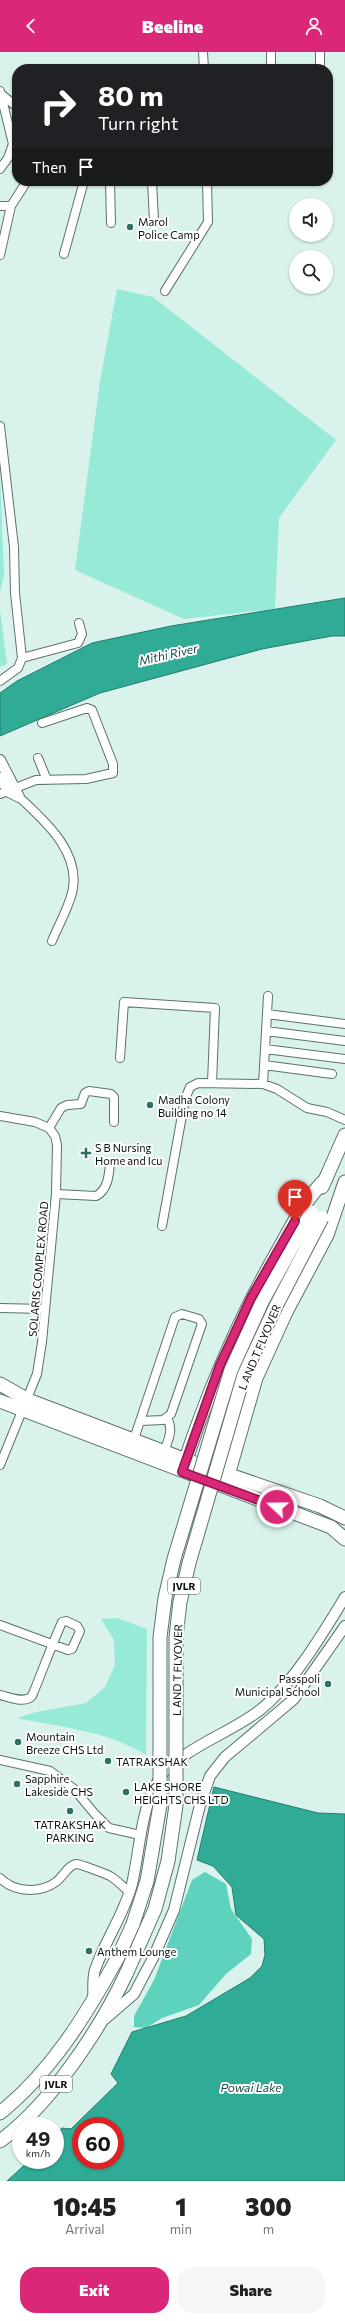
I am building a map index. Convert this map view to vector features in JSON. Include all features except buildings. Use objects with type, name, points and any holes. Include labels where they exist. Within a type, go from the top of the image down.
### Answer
[{"type":"main road","name":"JVLR","points":[[326,1179],[345,1135]]},
{"type":"main road","name":"L AND T FLYOVER","points":[[93,2002],[118,1957],[133,1924],[147,1882],[160,1805],[160,1636],[165,1598],[174,1559],[231,1370],[262,1302],[301,1233],[316,1215],[345,1173]]},
{"type":"main road","name":"L AND T FLYOVER","points":[[104,2019],[155,1909],[168,1861],[176,1805],[176,1637],[180,1602],[189,1563],[244,1375],[316,1215],[326,1179]]},
{"type":"main road","points":[[184,1466],[220,1365],[251,1298],[310,1195],[326,1179]]},
{"type":"main road","points":[[224,1487],[248,1400],[256,1378],[286,1312],[327,1235],[345,1182]]},
{"type":"main road","points":[[0,1384],[26,1406],[184,1466],[224,1487],[331,1527],[345,1539]]},
{"type":"main road","points":[[212,1388],[248,1400]]},
{"type":"main road","points":[[0,1401],[26,1406],[134,1439],[164,1452],[184,1466],[228,1474],[320,1506],[345,1518]]},
{"type":"main road","name":"JVLR","points":[[0,2113],[38,2077],[61,2049],[93,2002]]},
{"type":"main road","name":"JVLR","points":[[0,2140],[45,2100],[104,2019]]},
{"type":"street","points":[[203,52],[204,64]]},
{"type":"street","points":[[271,52],[271,64]]},
{"type":"street","points":[[320,52],[320,64]]},
{"type":"street","points":[[0,93],[12,103]]},
{"type":"street","points":[[0,93],[12,140]]},
{"type":"street","points":[[0,169],[8,158],[12,147]]},
{"type":"street","points":[[0,254],[11,206],[24,186]]},
{"type":"street","points":[[64,254],[83,186]]},
{"type":"street","points":[[110,186],[111,223]]},
{"type":"street","points":[[152,186],[154,221]]},
{"type":"street","points":[[165,291],[208,222],[207,186]]},
{"type":"street","points":[[0,206],[11,206]]},
{"type":"street","points":[[0,426],[14,548],[16,607],[22,658],[18,668],[0,681]]},
{"type":"street","points":[[22,658],[78,643],[82,634],[79,623]]},
{"type":"street","points":[[8,791],[36,780],[86,779],[113,773],[114,769],[92,710],[87,708],[82,709],[42,723]]},
{"type":"street","points":[[38,758],[47,780]]},
{"type":"street","points":[[0,760],[8,791],[19,797],[42,818],[57,836],[70,858],[74,875],[72,892],[52,941]]},
{"type":"street","points":[[263,1084],[268,996]]},
{"type":"street","points":[[120,1058],[124,1002],[215,1008],[212,1083]]},
{"type":"street","points":[[267,1014],[345,1024]]},
{"type":"street","points":[[266,1031],[345,1041]]},
{"type":"street","points":[[265,1049],[345,1059]]},
{"type":"street","points":[[264,1065],[332,1074]]},
{"type":"street","points":[[162,1226],[185,1099],[190,1087],[198,1083],[263,1084],[277,1089],[307,1108],[327,1112],[345,1120]]},
{"type":"street","points":[[0,1116],[35,1122],[49,1128],[61,1108],[66,1105],[81,1104],[85,1093],[89,1091],[111,1094],[114,1097],[114,1122]]},
{"type":"street","name":"SOLARIS COMPLEX ROAD","points":[[0,1465],[26,1406],[37,1374],[56,1194],[57,1145],[55,1136],[49,1128]]},
{"type":"street","points":[[56,1194],[96,1196],[100,1194],[108,1181],[110,1163]]},
{"type":"street","points":[[0,1308],[45,1309]]},
{"type":"street","points":[[134,1439],[175,1317],[182,1314],[199,1319],[202,1324],[173,1410],[167,1418],[156,1422],[140,1422]]},
{"type":"street","points":[[164,1452],[170,1431],[170,1424],[167,1418]]},
{"type":"street","points":[[93,2002],[95,1971],[120,1919],[129,1892],[140,1835],[156,1786],[168,1766],[201,1744],[241,1723],[260,1710],[279,1692],[291,1678],[345,1597]]},
{"type":"street","points":[[0,1625],[53,1645],[30,1698],[25,1700],[0,1695]]},
{"type":"street","points":[[104,2019],[134,1994],[154,1956],[174,1910],[200,1805],[210,1776],[225,1757],[294,1699],[345,1626]]},
{"type":"street","points":[[0,1760],[50,1771],[74,1789],[109,1828],[140,1835]]},
{"type":"street","points":[[0,1878],[7,1885],[20,1890],[39,1889],[56,1883],[71,1866],[77,1864],[110,1876],[129,1892]]},
{"type":"shaded area","points":[[117,289],[153,297],[336,440],[279,518],[275,609],[184,619],[75,570],[100,381]]},
{"type":"shaded area","points":[[0,473],[4,576],[0,592]]},
{"type":"shaded area","points":[[0,610],[7,664],[0,667]]},
{"type":"shaded area","points":[[117,1618],[147,1629],[146,1755],[116,1740],[100,1735],[67,1727],[17,1718],[36,1712],[86,1703],[105,1687],[115,1665],[114,1640],[101,1619]]},
{"type":"shaded area","points":[[205,1872],[226,1884],[231,1909],[252,1939],[251,1954],[226,1974],[199,2005],[162,2018],[146,2028],[134,2027],[134,2016],[154,1980],[192,1880]]},
{"type":"water","name":"Mithi River","points":[[345,598],[345,636],[332,636],[262,649],[100,693],[0,736],[0,693],[17,681],[92,643],[171,626]]},
{"type":"water","name":"Powai Lake","points":[[214,1787],[318,1813],[345,1814],[345,2181],[7,2181],[20,2169],[64,2169],[64,2128],[72,2128],[72,2169],[124,2169],[124,2117],[83,2117],[118,2083],[111,2074],[132,2032],[186,2016],[250,1978],[262,1966],[265,1955],[264,1939],[236,1915],[232,1887],[213,1866],[197,1860]]},
{"type":"place","name":"Marol Police Camp","points":[[130,227]]},
{"type":"place","name":"Madha Colony Building no 14","points":[[150,1105]]},
{"type":"place","name":"S B Nursing Home and Icu","points":[[86,1153]]},
{"type":"place","name":"Passpoli Municipal School","points":[[328,1684]]},
{"type":"place","name":"Mountain Breeze CHS Ltd","points":[[18,1742]]},
{"type":"place","name":"TATRAKSHAK","points":[[108,1761]]},
{"type":"place","name":"Sapphire Lakeside CHS","points":[[17,1784]]},
{"type":"place","name":"LAKE SHORE HEIGHTS CHS LTD","points":[[126,1792]]},
{"type":"place","name":"TATRAKSHAK PARKING","points":[[70,1811]]},
{"type":"place","name":"Anthem Lounge","points":[[89,1951]]},
{"type":"route","points":[[277,1507],[182,1472],[220,1365],[251,1298],[295,1221]]}]
